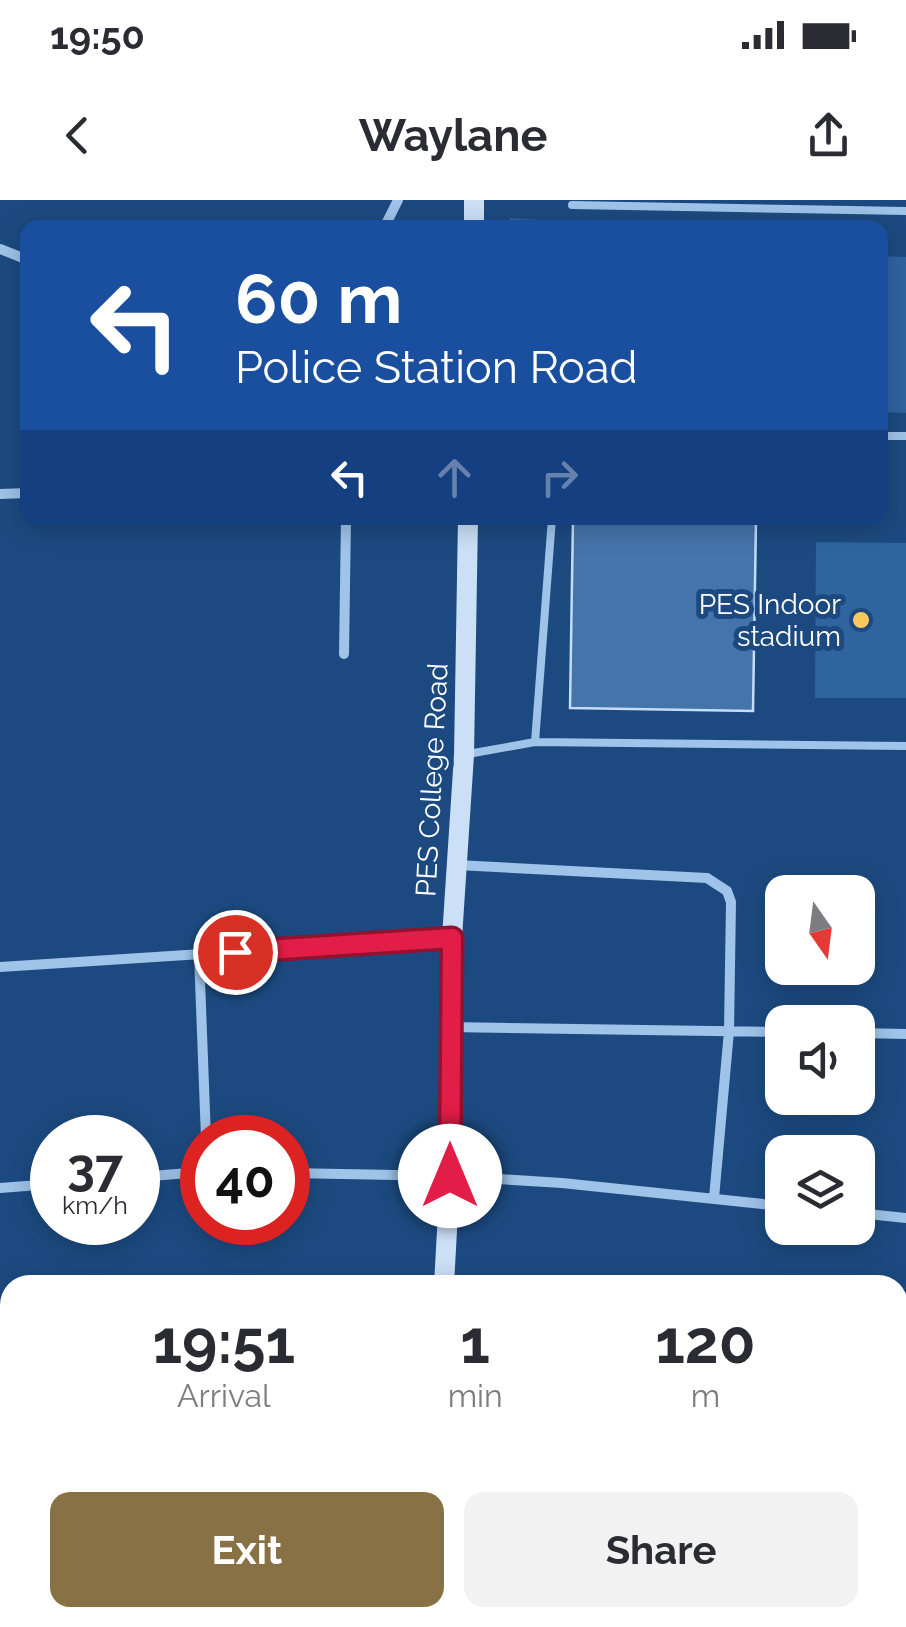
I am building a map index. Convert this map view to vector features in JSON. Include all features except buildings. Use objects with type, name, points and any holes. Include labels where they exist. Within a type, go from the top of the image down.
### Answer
[{"type":"street","points":[[344,654],[346,525]]},
{"type":"street","name":"PES College Road","points":[[445,1275],[450,1176],[449,1027],[464,754],[468,525]]},
{"type":"street","points":[[457,865],[707,878],[728,891],[732,902],[729,1032],[714,1198]]},
{"type":"street","points":[[0,967],[452,938]]},
{"type":"street","points":[[199,954],[205,1115]]},
{"type":"street","points":[[449,1027],[765,1032]]},
{"type":"street","points":[[875,1034],[906,1034]]},
{"type":"street","points":[[310,1173],[562,1182],[765,1204]]},
{"type":"street","points":[[0,1188],[30,1186]]},
{"type":"street","points":[[875,1215],[906,1218]]},
{"type":"lane","points":[[572,205],[906,212]]},
{"type":"lane","points":[[535,742],[551,525]]},
{"type":"lane","points":[[464,754],[535,742],[906,746]]},
{"type":"shaded area","points":[[888,256],[906,257],[906,413],[888,412]]},
{"type":"shaded area","name":"PES Indoor stadium","points":[[816,542],[906,543],[906,698],[815,698]]},
{"type":"place","name":"PES Indoor stadium","points":[[861,620]]},
{"type":"route","points":[[235,952],[452,938],[450,1176]]}]
